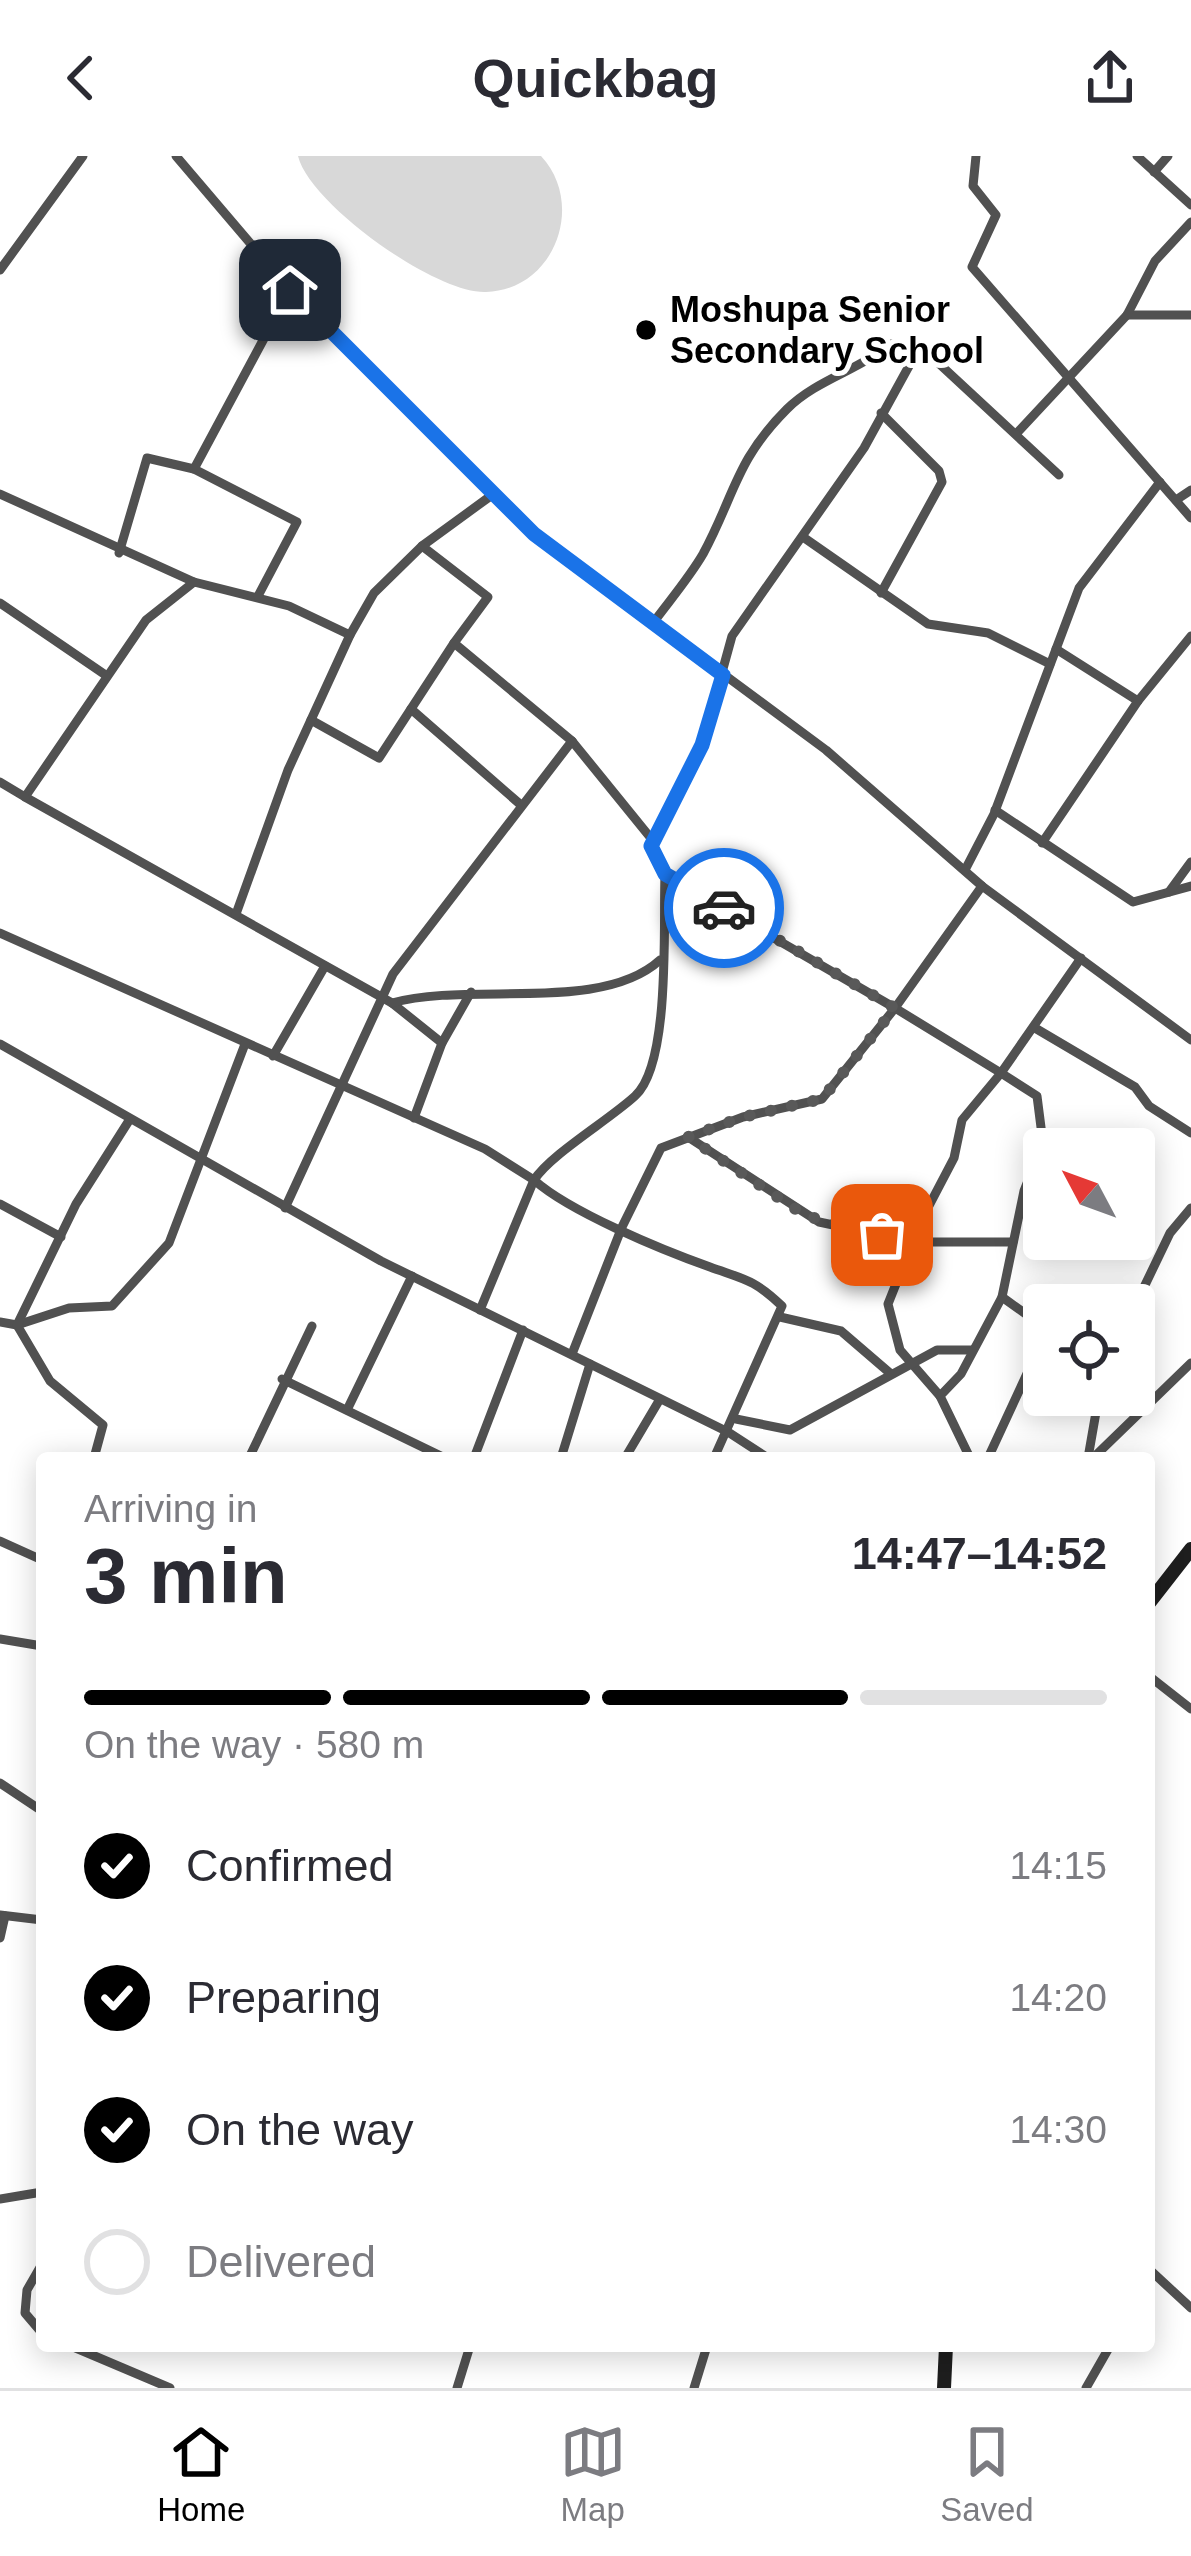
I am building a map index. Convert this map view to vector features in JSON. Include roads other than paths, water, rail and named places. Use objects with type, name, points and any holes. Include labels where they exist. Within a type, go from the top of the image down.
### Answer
[{"type":"main road","points":[[1155,1595],[1191,1549]]},
{"type":"main road","points":[[944,2388],[946,2352]]},
{"type":"street","points":[[0,270],[83,156]]},
{"type":"street","points":[[176,156],[290,290],[543,541],[826,751],[982,886],[1191,1040]]},
{"type":"street","points":[[976,156],[973,186],[996,215],[972,267],[1064,379],[1191,518]]},
{"type":"street","points":[[1137,156],[1191,205]]},
{"type":"street","points":[[1154,172],[1168,156]]},
{"type":"street","points":[[1017,434],[1127,315],[1155,261],[1191,222]]},
{"type":"street","points":[[194,469],[290,290]]},
{"type":"street","points":[[1127,315],[1191,315]]},
{"type":"street","points":[[653,623],[702,556],[736,474],[789,407],[806,392],[857,370],[890,344],[920,346],[1059,476]]},
{"type":"street","points":[[480,1310],[534,1180],[646,1081],[657,1045],[665,874],[652,850],[654,842],[702,745],[732,636],[803,537],[920,346]]},
{"type":"street","points":[[881,413],[940,471],[942,482],[881,593]]},
{"type":"street","points":[[119,553],[147,458],[194,469],[297,521],[257,596]]},
{"type":"street","points":[[965,870],[995,810],[1086,576],[1160,482]]},
{"type":"street","points":[[1176,500],[1191,490]]},
{"type":"street","points":[[0,494],[119,553],[194,583],[257,596],[350,635]]},
{"type":"street","points":[[236,914],[310,721],[374,593],[422,546],[492,495]]},
{"type":"street","points":[[803,537],[928,624],[988,633],[1049,664]]},
{"type":"street","points":[[310,721],[379,758],[488,597],[422,546]]},
{"type":"street","points":[[25,797],[146,620],[194,583]]},
{"type":"street","points":[[0,602],[107,676]]},
{"type":"street","points":[[1042,843],[1138,701],[1191,636]]},
{"type":"street","points":[[454,643],[572,741],[654,842]]},
{"type":"street","points":[[1056,649],[1138,701]]},
{"type":"street","points":[[411,709],[521,806]]},
{"type":"street","points":[[285,1208],[340,1086],[418,936],[572,741]]},
{"type":"street","points":[[0,782],[386,1001],[442,1043]]},
{"type":"street","points":[[995,810],[1132,902],[1191,886]]},
{"type":"street","points":[[1167,895],[1191,862]]},
{"type":"street","points":[[665,874],[1036,1096],[1043,1143],[1013,1242],[1002,1298],[961,1374],[940,1396]]},
{"type":"street","points":[[572,1354],[656,1154],[669,1142],[743,1117],[822,1099],[895,1008],[982,886]]},
{"type":"street","points":[[0,932],[485,1149],[556,1198],[713,1268],[749,1277],[782,1306],[780,1318],[717,1452]]},
{"type":"street","points":[[386,1001],[610,984],[634,979],[662,958]]},
{"type":"street","points":[[967,1452],[940,1396],[900,1350],[888,1310],[954,1158],[967,1110],[1035,1028],[1082,958]]},
{"type":"street","points":[[273,1057],[325,966]]},
{"type":"street","points":[[414,1118],[442,1043],[471,992]]},
{"type":"street","points":[[1035,1028],[1135,1087],[1149,1106],[1191,1133]]},
{"type":"street","points":[[0,1044],[285,1208],[728,1432],[759,1452]]},
{"type":"street","points":[[0,1322],[17,1324],[69,1308],[100,1310],[126,1294],[161,1258],[245,1044]]},
{"type":"street","points":[[17,1324],[130,1119]]},
{"type":"street","points":[[688,1137],[806,1216],[914,1242],[1013,1242]]},
{"type":"street","points":[[0,1204],[61,1237]]},
{"type":"street","points":[[1146,1284],[1170,1233],[1191,1208]]},
{"type":"street","points":[[347,1410],[412,1276]]},
{"type":"street","points":[[1002,1298],[1023,1312]]},
{"type":"street","points":[[780,1318],[841,1330],[891,1374]]},
{"type":"street","points":[[17,1324],[50,1381],[104,1425],[96,1452]]},
{"type":"street","points":[[252,1452],[282,1379],[312,1326]]},
{"type":"street","points":[[476,1452],[523,1330]]},
{"type":"street","points":[[736,1419],[790,1430],[937,1350],[973,1350]]},
{"type":"street","points":[[1096,1452],[1191,1363]]},
{"type":"street","points":[[563,1452],[590,1364]]},
{"type":"street","points":[[282,1379],[420,1452]]},
{"type":"street","points":[[991,1452],[1023,1382]]},
{"type":"street","points":[[629,1452],[660,1399]]},
{"type":"street","points":[[1091,1452],[1096,1416]]},
{"type":"street","points":[[0,1541],[36,1557]]},
{"type":"street","points":[[0,1639],[36,1645]]},
{"type":"street","points":[[1155,1681],[1191,1709]]},
{"type":"street","points":[[0,1783],[36,1806]]},
{"type":"street","points":[[0,1938],[3,1915],[36,1919]]},
{"type":"street","points":[[0,2199],[36,2193]]},
{"type":"street","points":[[36,2274],[27,2290],[25,2313],[36,2326]]},
{"type":"street","points":[[1155,2275],[1191,2308]]},
{"type":"street","points":[[84,2352],[170,2388]]},
{"type":"street","points":[[457,2388],[468,2352]]},
{"type":"street","points":[[694,2388],[705,2352]]},
{"type":"street","points":[[1086,2388],[1107,2352]]},
{"type":"place","name":"Moshupa Senior Secondary School","points":[[646,330]]}]
